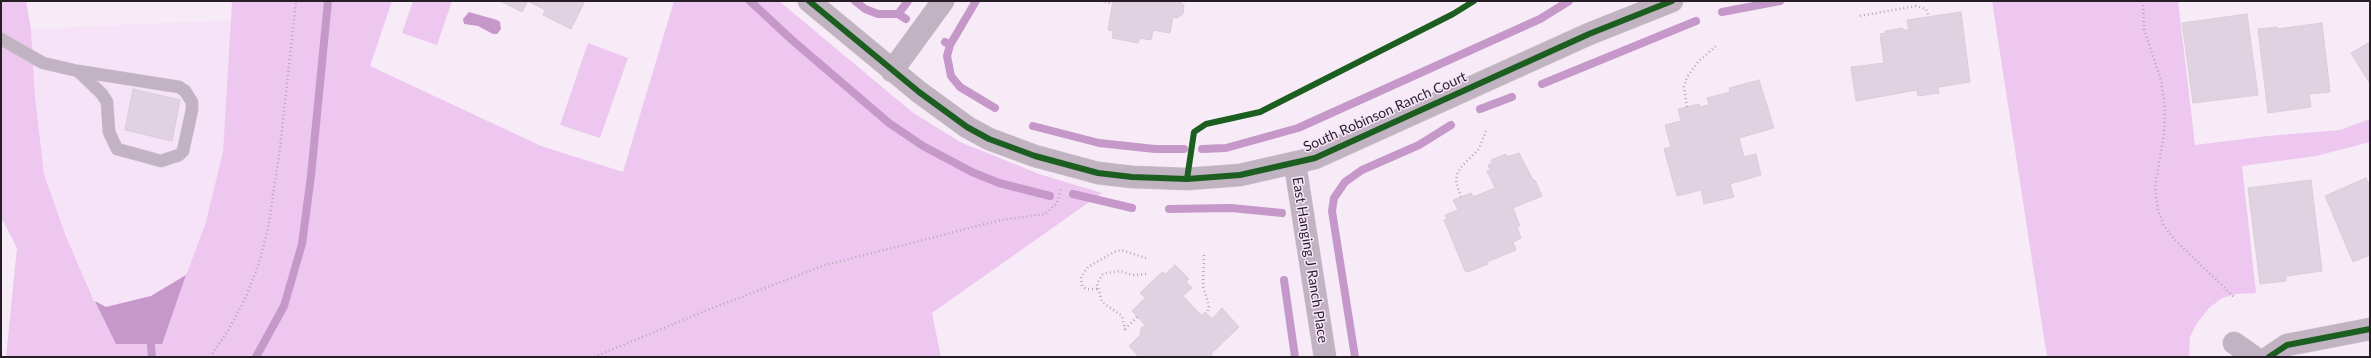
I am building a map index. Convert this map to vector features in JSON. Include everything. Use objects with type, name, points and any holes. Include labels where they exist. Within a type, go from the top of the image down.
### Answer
[{"type":"street","name":"South Robinson Ranch Court","points":[[809,1],[892,71],[945,112],[989,139],[1035,156],[1115,176],[1187,179],[1240,176],[1295,164],[1334,150],[1628,9],[1672,1]]},
{"type":"street","points":[[892,71],[943,1]]},
{"type":"street","name":"East Hanging J Ranch Place","points":[[1295,164],[1325,357]]},
{"type":"street","points":[[2269,357],[2282,347],[2291,344],[2370,329]]},
{"type":"street","points":[[2234,343],[2254,357]]},
{"type":"lane","points":[[1,39],[43,62],[78,71],[179,88],[186,91],[192,102],[192,110],[183,151],[171,159],[161,161],[117,149],[111,141],[109,132],[107,102],[102,94],[78,71]]},
{"type":"path","points":[[210,357],[229,329],[246,297],[259,263],[268,229],[280,148],[296,1]]},
{"type":"path","points":[[1101,1],[1112,4]]},
{"type":"path","points":[[2143,1],[2144,29],[2161,80],[2165,108],[2164,134],[2155,180],[2158,210],[2164,226],[2174,239],[2234,297]]},
{"type":"path","points":[[1860,16],[1916,6],[1926,9],[1929,16]]},
{"type":"path","points":[[1687,107],[1684,88],[1687,77],[1698,62],[1716,46]]},
{"type":"path","points":[[1461,197],[1456,183],[1460,166],[1479,149],[1486,131]]},
{"type":"path","points":[[594,357],[705,311],[824,265],[1001,220],[1045,214],[1057,203],[1068,165]]},
{"type":"path","points":[[1097,288],[1086,289],[1082,286],[1081,277],[1088,267],[1114,252],[1121,250],[1146,258]]},
{"type":"path","points":[[1204,255],[1203,286],[1209,306],[1207,314]]},
{"type":"path","points":[[1137,317],[1125,329],[1122,316],[1102,302],[1097,288],[1099,280],[1107,273],[1120,272],[1132,275],[1147,274]]},
{"type":"shaded area","points":[[1,1],[26,1],[31,29],[35,97],[44,174],[65,234],[94,301],[105,307],[151,296],[186,275],[205,225],[223,152],[232,1],[392,1],[370,66],[541,146],[623,172],[674,1],[779,1],[912,112],[960,142],[1039,174],[1102,193],[932,313],[941,357],[6,357],[17,248],[1,217]]},
{"type":"shaded area","points":[[413,1],[452,1],[437,45],[402,33]]},
{"type":"shaded area","points":[[1992,1],[2178,1],[2195,145],[2268,136],[2340,130],[2370,119],[2370,142],[2316,156],[2242,166],[2256,293],[2236,294],[2222,298],[2209,308],[2197,323],[2190,337],[2189,357],[2047,357]]},
{"type":"shaded area","points":[[469,12],[497,20],[500,22],[501,29],[497,34],[493,34],[478,26],[464,24],[463,19]]},
{"type":"shaded area","points":[[230,20],[223,152],[205,225],[186,275],[151,296],[105,307],[95,301],[65,234],[44,174],[35,97],[31,29]]},
{"type":"shaded area","points":[[588,43],[628,58],[600,138],[560,125]]},
{"type":"shaded area","points":[[186,275],[162,344],[116,344],[95,301],[106,307],[151,296]]},
{"type":"building","points":[[500,1],[528,1],[522,12]]},
{"type":"building","points":[[528,1],[581,1],[584,3],[571,29],[543,15],[545,10]]},
{"type":"building","points":[[1113,1],[1180,1],[1184,5],[1183,14],[1177,18],[1173,17],[1170,33],[1153,30],[1151,40],[1140,38],[1138,43],[1112,38],[1113,31],[1108,30]]},
{"type":"building","points":[[1961,12],[1970,82],[1938,87],[1939,93],[1918,96],[1917,90],[1856,101],[1851,67],[1884,63],[1880,34],[1886,33],[1885,31],[1903,28],[1903,30],[1909,30],[1907,20]]},
{"type":"building","points":[[2247,14],[2258,95],[2193,103],[2182,23]]},
{"type":"building","points":[[2322,23],[2330,92],[2309,94],[2311,107],[2268,113],[2258,29],[2277,27],[2277,29]]},
{"type":"building","points":[[2370,42],[2370,84],[2351,53]]},
{"type":"building","points":[[1759,80],[1774,128],[1739,138],[1744,157],[1756,154],[1761,175],[1730,184],[1734,197],[1704,204],[1701,190],[1677,196],[1664,149],[1671,147],[1665,125],[1681,121],[1678,109],[1699,104],[1700,107],[1709,105],[1707,98],[1730,92],[1729,88]]},
{"type":"building","points":[[133,89],[180,100],[172,141],[125,130]]},
{"type":"building","points":[[1519,153],[1533,180],[1535,180],[1542,196],[1513,208],[1520,226],[1517,227],[1521,238],[1513,242],[1516,250],[1487,262],[1488,264],[1468,272],[1465,271],[1444,220],[1447,219],[1445,215],[1458,210],[1453,200],[1471,193],[1473,197],[1495,188],[1487,171],[1490,170],[1488,165],[1492,163],[1491,160],[1506,154],[1507,157]]},
{"type":"building","points":[[2366,178],[2370,187],[2370,255],[2353,262],[2325,196]]},
{"type":"building","points":[[2311,180],[2322,271],[2286,276],[2286,281],[2260,284],[2248,188]]},
{"type":"building","points":[[1175,265],[1189,279],[1186,282],[1192,288],[1183,296],[1202,316],[1205,312],[1212,319],[1222,308],[1239,327],[1211,354],[1214,357],[1139,357],[1129,346],[1140,335],[1141,328],[1145,325],[1132,311],[1145,298],[1140,293],[1162,272],[1165,274]]},
{"type":"waterway","points":[[256,357],[284,306],[302,244],[311,176],[328,1]]},
{"type":"waterway","points":[[750,1],[792,40],[889,123],[923,146],[972,172],[999,183],[1050,196]]},
{"type":"waterway","points":[[855,1],[865,9],[878,14],[898,14],[906,19]]},
{"type":"waterway","points":[[898,14],[908,1]]},
{"type":"waterway","points":[[950,45],[976,1]]},
{"type":"waterway","points":[[1202,149],[1226,148],[1298,128],[1540,19],[1569,1]]},
{"type":"waterway","points":[[1722,12],[1780,1]]},
{"type":"waterway","points":[[1542,84],[1696,21]]},
{"type":"waterway","points":[[945,42],[950,45],[947,56],[951,76],[960,87],[995,108]]},
{"type":"waterway","points":[[1480,109],[1512,97]]},
{"type":"waterway","points":[[1355,357],[1332,211],[1334,198],[1345,182],[1362,170],[1419,145],[1451,125]]},
{"type":"waterway","points":[[1033,126],[1099,143],[1155,149],[1184,149]]},
{"type":"waterway","points":[[1073,194],[1132,208]]},
{"type":"waterway","points":[[1169,209],[1231,208],[1282,213]]},
{"type":"waterway","points":[[1284,280],[1295,357]]},
{"type":"waterway","points":[[150,334],[152,357]]},
{"type":"cycle path","points":[[809,1],[919,92],[967,127],[989,139],[1035,156],[1098,173],[1132,177],[1187,179],[1240,175],[1315,158],[1589,34],[1672,1]]},
{"type":"cycle path","points":[[1187,179],[1194,132],[1206,124],[1260,112],[1453,14],[1474,1]]},
{"type":"cycle path","points":[[2269,357],[2287,345],[2370,329]]}]
